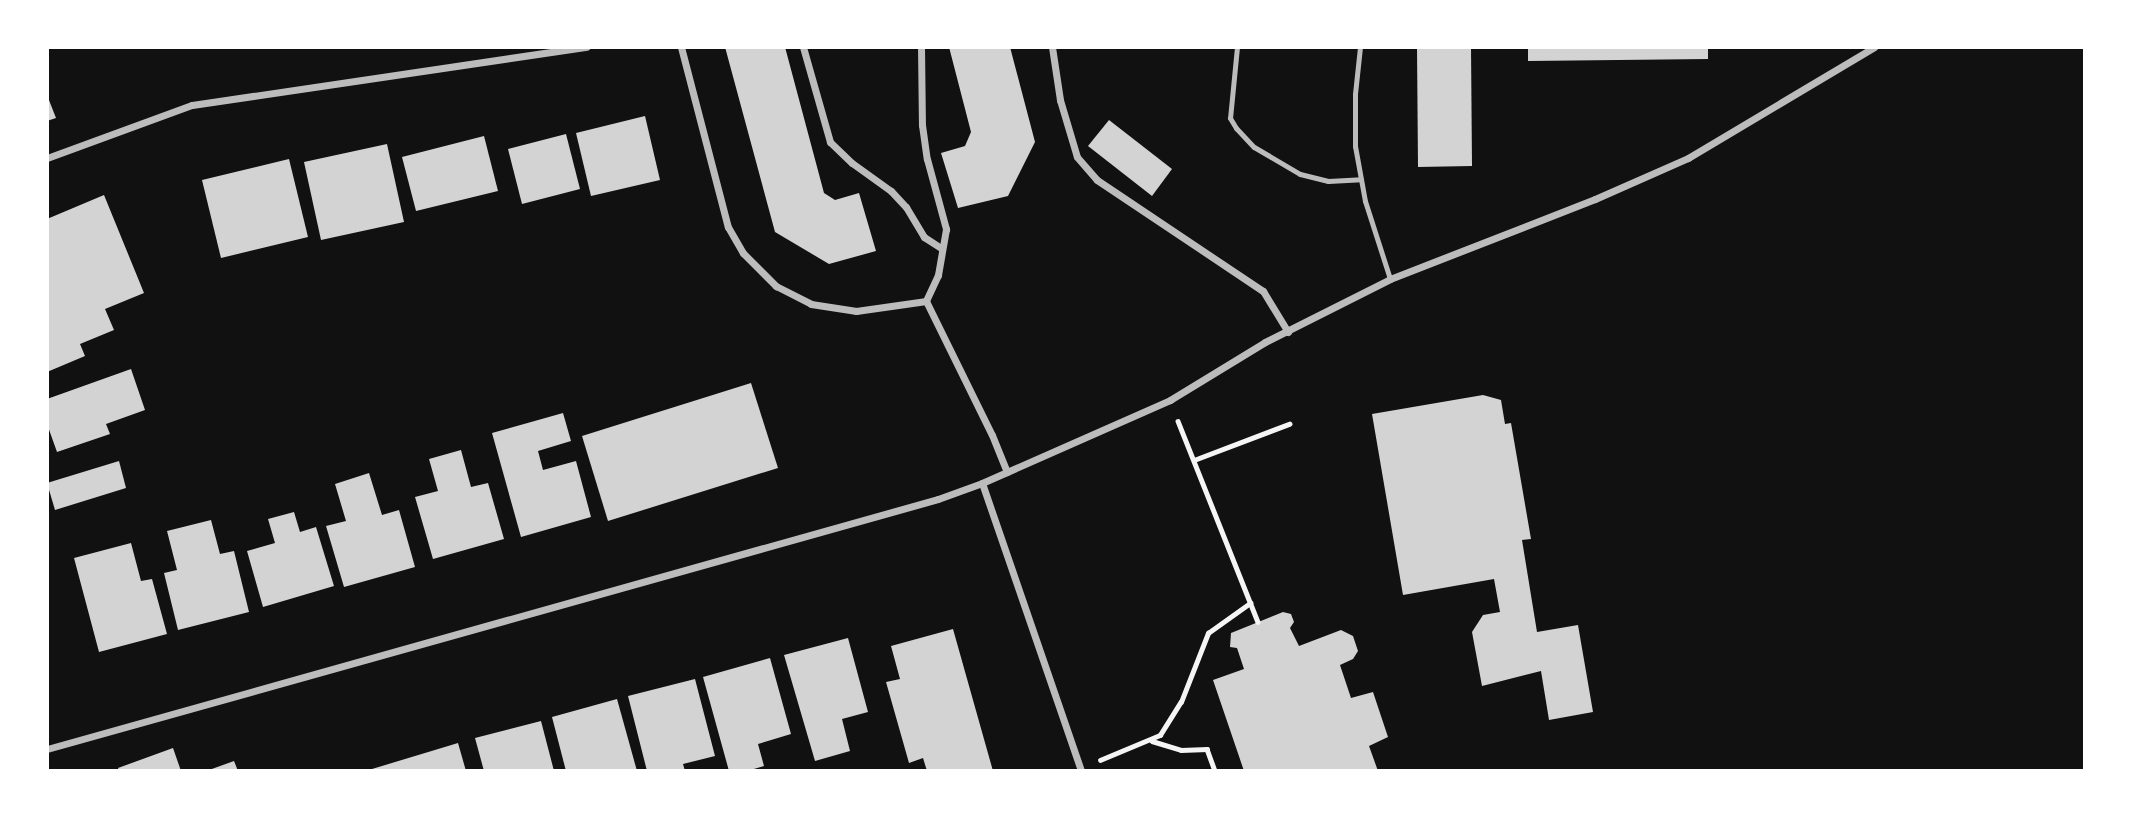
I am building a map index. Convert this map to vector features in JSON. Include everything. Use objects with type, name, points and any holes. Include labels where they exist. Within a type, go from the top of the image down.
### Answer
[{"type":"street","points":[[47,158],[192,105],[587,47]]},
{"type":"street","points":[[681,47],[728,227],[743,253],[776,285],[811,304],[856,311],[926,300]]},
{"type":"street","points":[[803,47],[830,142],[852,163],[891,191],[906,208],[924,237],[941,248]]},
{"type":"street","points":[[921,47],[922,125],[927,159],[946,229],[938,275],[926,300]]},
{"type":"street","points":[[1052,47],[1060,100],[1077,157],[1097,180],[1263,291],[1288,332]]},
{"type":"street","points":[[47,749],[938,499],[982,483],[1170,400],[1288,332],[1390,279],[1595,200],[1688,159],[1874,47]]},
{"type":"street","points":[[926,300],[992,435],[1007,472]]},
{"type":"street","points":[[982,483],[1081,771]]},
{"type":"lane","points":[[1237,47],[1230,118],[1236,128],[1254,147],[1300,174],[1328,181],[1361,179]]},
{"type":"lane","points":[[1360,47],[1355,120],[1361,179],[1390,279]]},
{"type":"path","points":[[1170,400],[1258,622]]},
{"type":"path","points":[[1194,460],[1289,424]]},
{"type":"path","points":[[1114,756],[1160,735],[1181,702],[1209,634],[1250,603]]},
{"type":"path","points":[[1151,741],[1181,750],[1207,749],[1215,771]]},
{"type":"building","points":[[725,47],[785,47],[824,193],[835,200],[859,193],[876,251],[829,264],[775,232]]},
{"type":"building","points":[[949,47],[1010,47],[1035,142],[1008,196],[958,208],[941,153],[965,146],[971,132]]},
{"type":"building","points":[[1417,47],[1471,47],[1472,166],[1418,167]]},
{"type":"building","points":[[1528,47],[1708,47],[1708,59],[1528,61]]},
{"type":"building","points":[[47,95],[56,118],[47,121]]},
{"type":"building","points":[[645,116],[660,180],[591,196],[576,133]]},
{"type":"building","points":[[1109,120],[1172,169],[1152,196],[1088,146]]},
{"type":"building","points":[[566,134],[580,189],[522,204],[508,149]]},
{"type":"building","points":[[484,136],[498,191],[416,211],[402,157]]},
{"type":"building","points":[[387,144],[404,222],[321,240],[304,162]]},
{"type":"building","points":[[289,159],[308,237],[221,258],[202,180]]},
{"type":"building","points":[[104,195],[144,293],[105,309],[114,330],[80,344],[85,356],[47,372],[47,219]]},
{"type":"building","points":[[131,369],[145,410],[106,424],[110,434],[57,452],[47,424],[47,399]]},
{"type":"building","points":[[751,383],[778,468],[608,521],[582,436]]},
{"type":"building","points":[[1483,395],[1501,400],[1505,424],[1511,423],[1531,539],[1522,540],[1537,632],[1578,625],[1593,712],[1549,720],[1541,671],[1482,686],[1472,632],[1483,615],[1500,612],[1494,579],[1403,595],[1372,414]]},
{"type":"building","points":[[563,413],[571,441],[538,451],[543,470],[576,461],[591,517],[521,537],[492,433]]},
{"type":"building","points":[[461,450],[471,487],[488,483],[504,539],[433,559],[415,497],[438,491],[429,459]]},
{"type":"building","points":[[119,461],[126,488],[55,510],[47,483]]},
{"type":"building","points":[[369,473],[382,515],[399,510],[415,567],[344,587],[326,526],[346,521],[335,484]]},
{"type":"building","points":[[294,512],[300,532],[316,527],[334,586],[263,607],[247,551],[275,543],[268,519]]},
{"type":"building","points":[[211,520],[220,554],[234,551],[249,612],[178,630],[164,573],[177,570],[167,531]]},
{"type":"building","points":[[131,543],[141,581],[152,579],[167,634],[99,652],[74,558]]},
{"type":"building","points":[[1283,612],[1291,614],[1294,622],[1290,628],[1299,646],[1341,630],[1353,636],[1358,651],[1353,659],[1340,665],[1351,698],[1373,692],[1388,737],[1369,746],[1378,771],[1244,771],[1213,680],[1244,669],[1237,648],[1230,647],[1231,633]]},
{"type":"building","points":[[953,629],[993,771],[927,771],[923,758],[909,763],[886,682],[900,679],[891,646]]},
{"type":"building","points":[[848,638],[868,712],[842,719],[850,751],[815,761],[784,655]]},
{"type":"building","points":[[770,658],[791,734],[758,744],[764,766],[747,771],[729,771],[703,677]]},
{"type":"building","points":[[695,679],[715,756],[683,764],[685,771],[647,771],[628,696]]},
{"type":"building","points":[[617,699],[637,771],[566,771],[552,717]]},
{"type":"building","points":[[541,721],[554,771],[484,771],[475,738]]},
{"type":"building","points":[[458,743],[466,771],[372,771],[372,769]]},
{"type":"building","points":[[173,748],[181,771],[119,771],[118,768]]},
{"type":"building","points":[[234,761],[238,771],[209,771],[209,770]]}]
